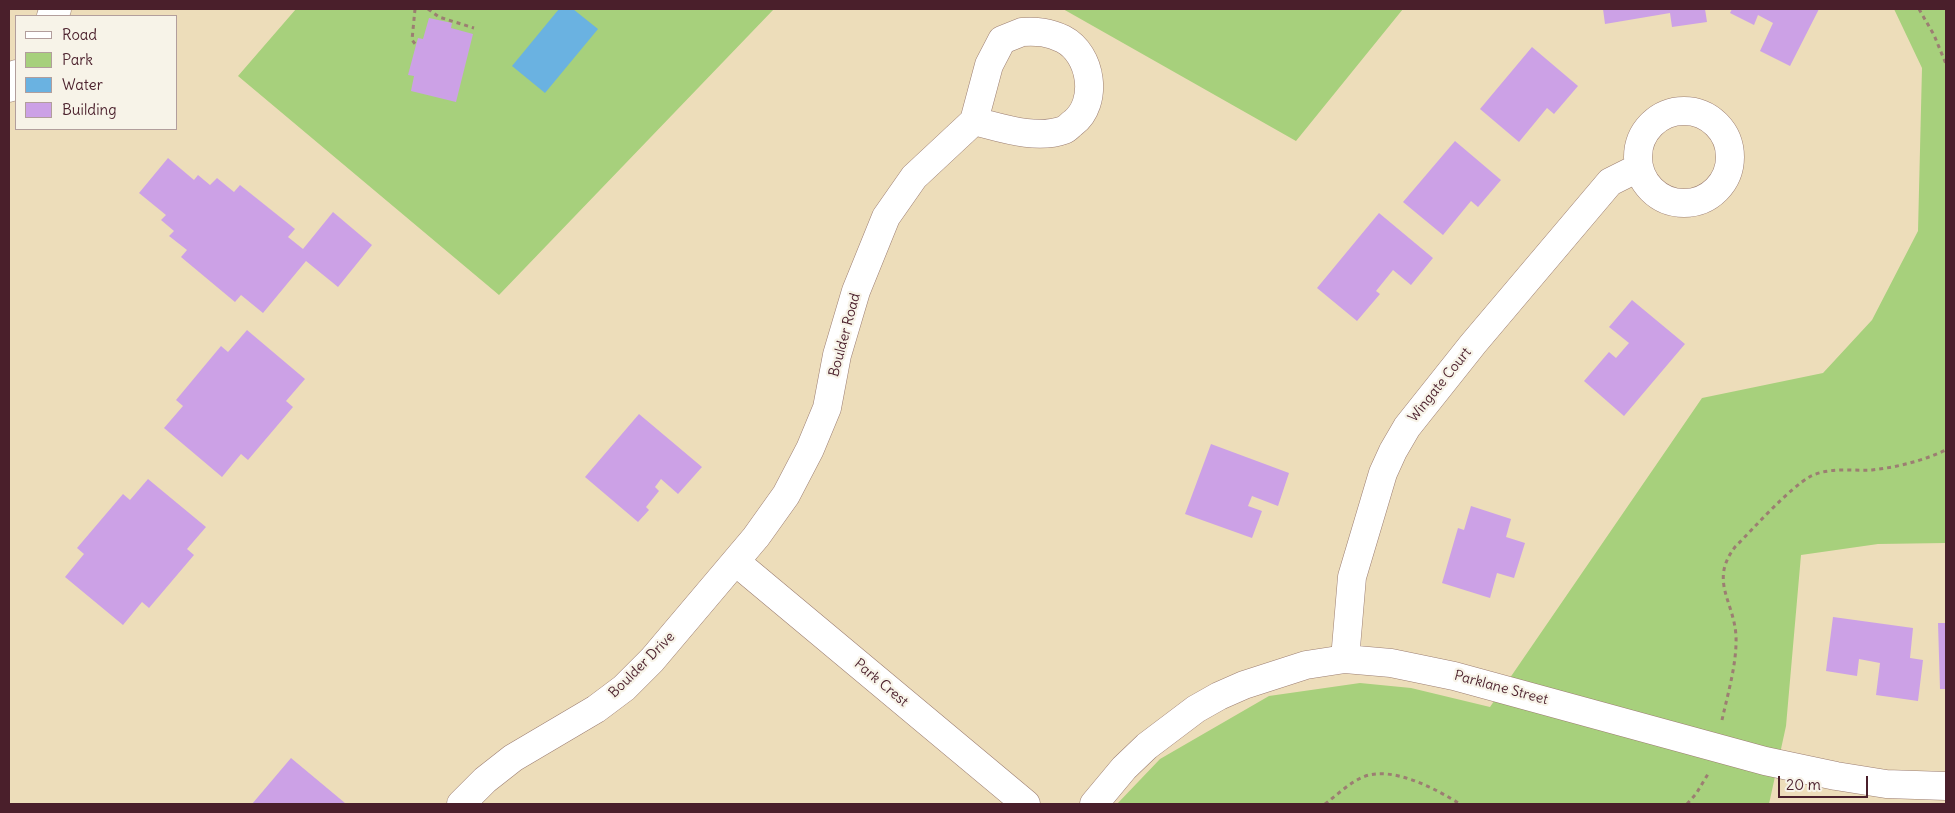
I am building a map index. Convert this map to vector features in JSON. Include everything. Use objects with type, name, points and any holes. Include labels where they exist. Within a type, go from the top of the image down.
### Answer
[{"type":"street","points":[[1022,32],[1044,32],[1064,40],[1080,55],[1089,75],[1089,97],[1081,117],[1065,130],[1032,134],[974,122],[989,65],[1002,40],[1022,32]]},
{"type":"street","points":[[9,88],[15,76]]},
{"type":"street","name":"Boulder Road","points":[[736,562],[786,494],[810,449],[827,408],[837,355],[856,291],[886,218],[914,177],[974,122]]},
{"type":"street","name":"Wingate Court","points":[[1345,659],[1352,576],[1383,473],[1407,427],[1473,344],[1610,182],[1638,168]]},
{"type":"street","name":"Boulder Drive","points":[[461,804],[485,780],[513,758],[596,709],[624,688],[652,660],[736,562]]},
{"type":"street","name":"Park Crest","points":[[736,562],[1026,804]]},
{"type":"street","name":"Parklane Street","points":[[1094,804],[1124,768],[1147,746],[1196,709],[1244,685],[1306,665],[1345,659],[1391,663],[1454,676],[1765,761],[1886,784],[1946,786]]},
{"type":"path","points":[[415,9],[412,40],[416,45]]},
{"type":"path","points":[[428,9],[439,17],[474,28]]},
{"type":"path","points":[[1919,9],[1934,35],[1946,64]]},
{"type":"path","points":[[1687,804],[1696,794],[1712,768],[1735,652],[1736,635],[1727,601],[1723,572],[1725,563],[1732,551],[1796,487],[1812,476],[1831,471],[1870,470],[1899,466],[1928,458],[1946,450]]},
{"type":"path","points":[[1325,804],[1349,785],[1364,777],[1380,774],[1418,782],[1438,790],[1460,804]]},
{"type":"green space","points":[[296,9],[774,9],[499,295],[238,76]]},
{"type":"green space","points":[[1063,9],[1403,9],[1296,141]]},
{"type":"green space","points":[[1894,9],[1946,9],[1946,543],[1878,544],[1801,555],[1786,726],[1769,804],[1117,804],[1160,759],[1269,696],[1360,683],[1411,688],[1490,707],[1702,398],[1823,373],[1872,320],[1918,231],[1922,68]]},
{"type":"water","points":[[559,9],[573,9],[598,29],[545,93],[512,66]]},
{"type":"building","points":[[1603,9],[1705,9],[1707,22],[1672,27],[1670,13],[1605,24]]},
{"type":"building","points":[[1732,9],[1819,9],[1790,66],[1760,51],[1773,23],[1758,15],[1754,25],[1730,13]]},
{"type":"building","points":[[429,18],[452,23],[451,28],[473,34],[456,102],[411,91],[414,76],[408,75],[418,38],[423,39]]},
{"type":"building","points":[[1532,47],[1578,86],[1554,114],[1547,108],[1519,142],[1480,109]]},
{"type":"building","points":[[1455,141],[1501,180],[1478,207],[1471,201],[1443,235],[1403,202]]},
{"type":"building","points":[[168,158],[194,180],[198,175],[210,185],[217,178],[234,192],[240,185],[295,229],[288,237],[303,249],[333,212],[372,245],[338,287],[306,261],[263,313],[241,295],[235,302],[181,257],[187,250],[169,236],[174,231],[161,220],[166,215],[139,193]]},
{"type":"building","points":[[1379,213],[1433,258],[1411,285],[1393,270],[1376,291],[1380,294],[1357,321],[1317,288]]},
{"type":"building","points":[[1632,300],[1685,344],[1624,416],[1584,381],[1609,352],[1616,358],[1629,343],[1609,327]]},
{"type":"building","points":[[247,330],[305,379],[286,401],[293,407],[248,460],[241,454],[222,477],[164,428],[183,406],[176,400],[221,346],[228,352]]},
{"type":"building","points":[[639,414],[702,467],[678,494],[661,479],[655,487],[659,491],[646,507],[649,510],[638,522],[585,477]]},
{"type":"building","points":[[1211,444],[1289,473],[1278,506],[1252,496],[1248,506],[1262,511],[1252,538],[1185,514]]},
{"type":"building","points":[[148,479],[206,527],[187,549],[194,555],[149,608],[142,602],[123,625],[65,577],[84,554],[77,548],[123,494],[130,500]]},
{"type":"building","points":[[1471,506],[1511,519],[1506,537],[1525,543],[1514,578],[1497,573],[1490,598],[1442,583],[1458,528],[1464,530]]},
{"type":"building","points":[[1833,617],[1913,628],[1910,658],[1923,660],[1918,701],[1876,695],[1880,663],[1859,659],[1857,676],[1826,671]]},
{"type":"building","points":[[1938,623],[1946,623],[1946,689],[1940,689]]},
{"type":"building","points":[[291,758],[345,803],[252,804]]}]
